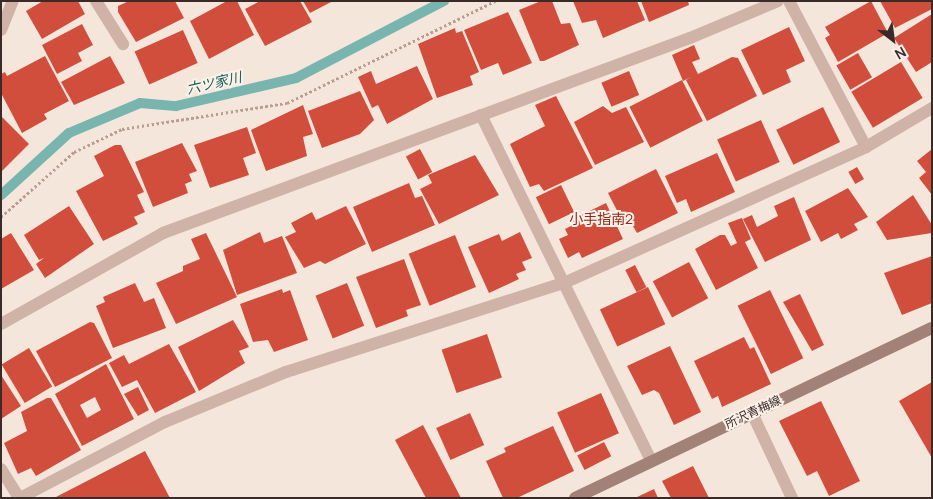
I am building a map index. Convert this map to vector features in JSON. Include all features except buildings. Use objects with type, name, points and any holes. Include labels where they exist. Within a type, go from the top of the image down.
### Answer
[{"type":"main road","name":"所沢青梅線","points":[[575,498],[651,460],[932,328]]},
{"type":"street","points":[[1,30],[14,1]]},
{"type":"street","points":[[96,1],[122,44]]},
{"type":"street","points":[[1,324],[163,233],[481,115],[778,1]]},
{"type":"street","points":[[789,1],[866,147]]},
{"type":"street","points":[[1,469],[19,498],[165,422],[286,372],[564,283],[866,147],[932,108]]},
{"type":"street","points":[[481,115],[651,460]]},
{"type":"street","points":[[752,413],[792,498]]},
{"type":"path","points":[[1,217],[74,152],[122,129],[287,103],[495,1]]},
{"type":"waterway","name":"六ツ家川","points":[[1,195],[69,133],[140,103],[176,106],[296,78],[444,1]]},
{"type":"district","name":"小手指南2","points":[[601,219]]}]
